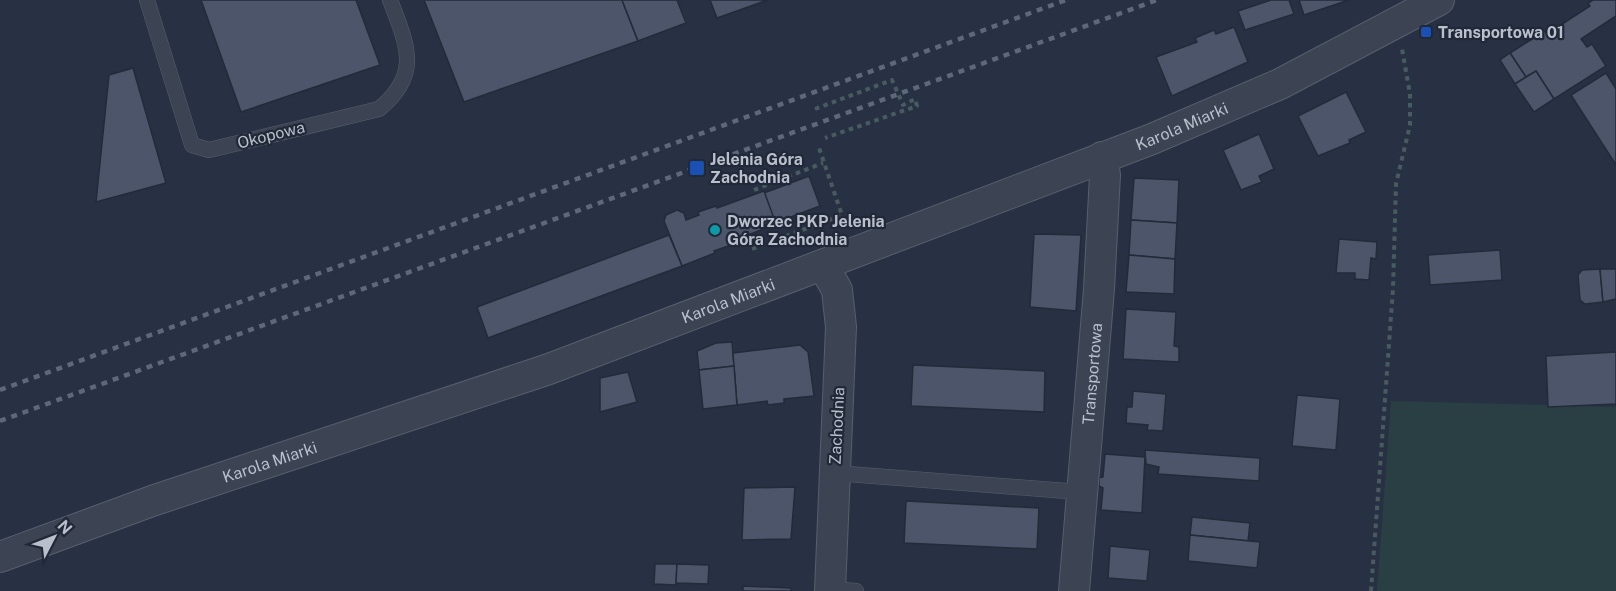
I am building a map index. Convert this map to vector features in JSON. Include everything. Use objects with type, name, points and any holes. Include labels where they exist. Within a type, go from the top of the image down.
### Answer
[{"type":"street","name":"Karola Miarki","points":[[0,557],[152,501],[549,369],[823,266],[1102,157],[1280,84],[1439,0]]},
{"type":"street","name":"Transportowa","points":[[1074,591],[1099,289],[1106,175],[1102,157]]},
{"type":"street","name":"Zachodnia","points":[[823,266],[837,291],[841,327],[835,473],[839,590]]},
{"type":"lane","name":"Okopowa","points":[[147,0],[192,145],[209,150],[379,109],[395,96],[406,75],[408,47],[390,0]]},
{"type":"lane","points":[[835,473],[1068,490]]},
{"type":"path","points":[[1371,591],[1393,289],[1396,184],[1410,125],[1408,75],[1401,46]]},
{"type":"path","points":[[815,109],[892,80],[903,105],[915,99],[917,106],[825,138]]},
{"type":"path","points":[[752,249],[842,215],[818,145]]},
{"type":"path","points":[[754,190],[823,164]]},
{"type":"green space","points":[[1391,401],[1616,407],[1616,591],[1377,591]]},
{"type":"building","points":[[201,0],[356,0],[380,65],[241,112]]},
{"type":"building","points":[[424,0],[622,0],[638,41],[464,102]]},
{"type":"building","points":[[622,0],[677,0],[686,23],[638,41]]},
{"type":"building","points":[[710,0],[768,0],[717,18]]},
{"type":"building","points":[[1271,0],[1289,0],[1294,14],[1245,30],[1238,11]]},
{"type":"building","points":[[1299,0],[1349,0],[1304,15]]},
{"type":"building","points":[[1593,0],[1616,0],[1616,16],[1581,39],[1587,47],[1592,44],[1606,66],[1554,99],[1536,71],[1526,77],[1510,53],[1545,31],[1547,34],[1590,6],[1588,3]]},
{"type":"building","points":[[1234,27],[1248,62],[1172,96],[1156,57],[1197,42],[1195,38],[1214,30],[1216,34]]},
{"type":"building","points":[[1510,53],[1526,77],[1515,84],[1500,60]]},
{"type":"building","points":[[133,68],[166,183],[96,202],[109,75]]},
{"type":"building","points":[[1536,71],[1554,99],[1534,112],[1515,84]]},
{"type":"building","points":[[1606,73],[1616,89],[1616,165],[1571,95]]},
{"type":"building","points":[[1346,92],[1366,132],[1349,140],[1350,143],[1318,156],[1298,116]]},
{"type":"building","points":[[1259,134],[1274,169],[1259,176],[1262,182],[1241,190],[1223,150]]},
{"type":"building","points":[[809,176],[820,206],[775,223],[764,193]]},
{"type":"building","points":[[1134,178],[1179,180],[1177,223],[1131,220]]},
{"type":"building","name":"Dworzec PKP Jelenia Góra Zachodnia","points":[[764,191],[776,224],[730,242],[731,245],[714,251],[715,253],[682,266],[664,221],[666,215],[677,210],[684,213],[686,220],[699,215],[698,212],[716,206],[717,208]]},
{"type":"building","points":[[1131,220],[1177,223],[1175,259],[1129,255]]},
{"type":"building","points":[[1034,234],[1081,235],[1076,311],[1030,307]]},
{"type":"building","points":[[669,235],[682,266],[488,338],[477,307]]},
{"type":"building","points":[[1339,239],[1377,242],[1376,259],[1371,258],[1369,280],[1355,279],[1355,273],[1336,273]]},
{"type":"building","points":[[1500,250],[1502,280],[1430,285],[1428,255]]},
{"type":"building","points":[[1129,255],[1175,259],[1174,294],[1126,292]]},
{"type":"building","points":[[1600,269],[1603,302],[1585,304],[1580,300],[1578,275],[1582,270]]},
{"type":"building","points":[[1600,269],[1616,269],[1616,299],[1603,302]]},
{"type":"building","points":[[1126,309],[1176,312],[1174,346],[1179,347],[1179,362],[1123,359]]},
{"type":"building","points":[[732,342],[734,366],[699,370],[697,351],[716,343]]},
{"type":"building","points":[[800,345],[808,352],[814,396],[784,399],[784,403],[768,405],[767,401],[737,405],[733,353]]},
{"type":"building","points":[[1616,352],[1616,404],[1548,407],[1546,356]]},
{"type":"building","points":[[913,365],[1045,371],[1044,412],[911,406]]},
{"type":"building","points":[[734,366],[737,405],[703,409],[699,370]]},
{"type":"building","points":[[628,372],[637,402],[600,412],[600,378]]},
{"type":"building","points":[[1133,391],[1166,394],[1163,431],[1147,430],[1148,425],[1126,423],[1127,407],[1132,407]]},
{"type":"building","points":[[1297,395],[1340,399],[1336,450],[1292,446]]},
{"type":"building","points":[[1145,450],[1260,458],[1259,481],[1158,474],[1159,467],[1146,464]]},
{"type":"building","points":[[1105,454],[1145,457],[1142,513],[1101,510],[1103,488],[1099,486],[1099,478],[1103,477]]},
{"type":"building","points":[[795,487],[791,539],[742,540],[744,488]]},
{"type":"building","points":[[906,501],[1039,508],[1037,549],[904,543]]},
{"type":"building","points":[[1192,517],[1250,523],[1248,541],[1190,535]]},
{"type":"building","points":[[1190,535],[1260,542],[1257,568],[1188,561]]},
{"type":"building","points":[[1110,546],[1150,550],[1147,581],[1108,578]]},
{"type":"building","points":[[655,564],[677,564],[676,585],[654,584]]},
{"type":"building","points":[[677,564],[709,565],[708,584],[676,583]]},
{"type":"building","points":[[743,586],[791,588],[791,591],[743,591]]},
{"type":"railway","points":[[0,390],[1066,0]]},
{"type":"railway","points":[[0,421],[1157,0]]},
{"type":"place","name":"Transportowa 01","points":[[1426,32]]},
{"type":"place","name":"Jelenia Góra Zachodnia","points":[[697,168]]},
{"type":"place","name":"Dworzec PKP Jelenia Góra Zachodnia","points":[[715,230]]}]
